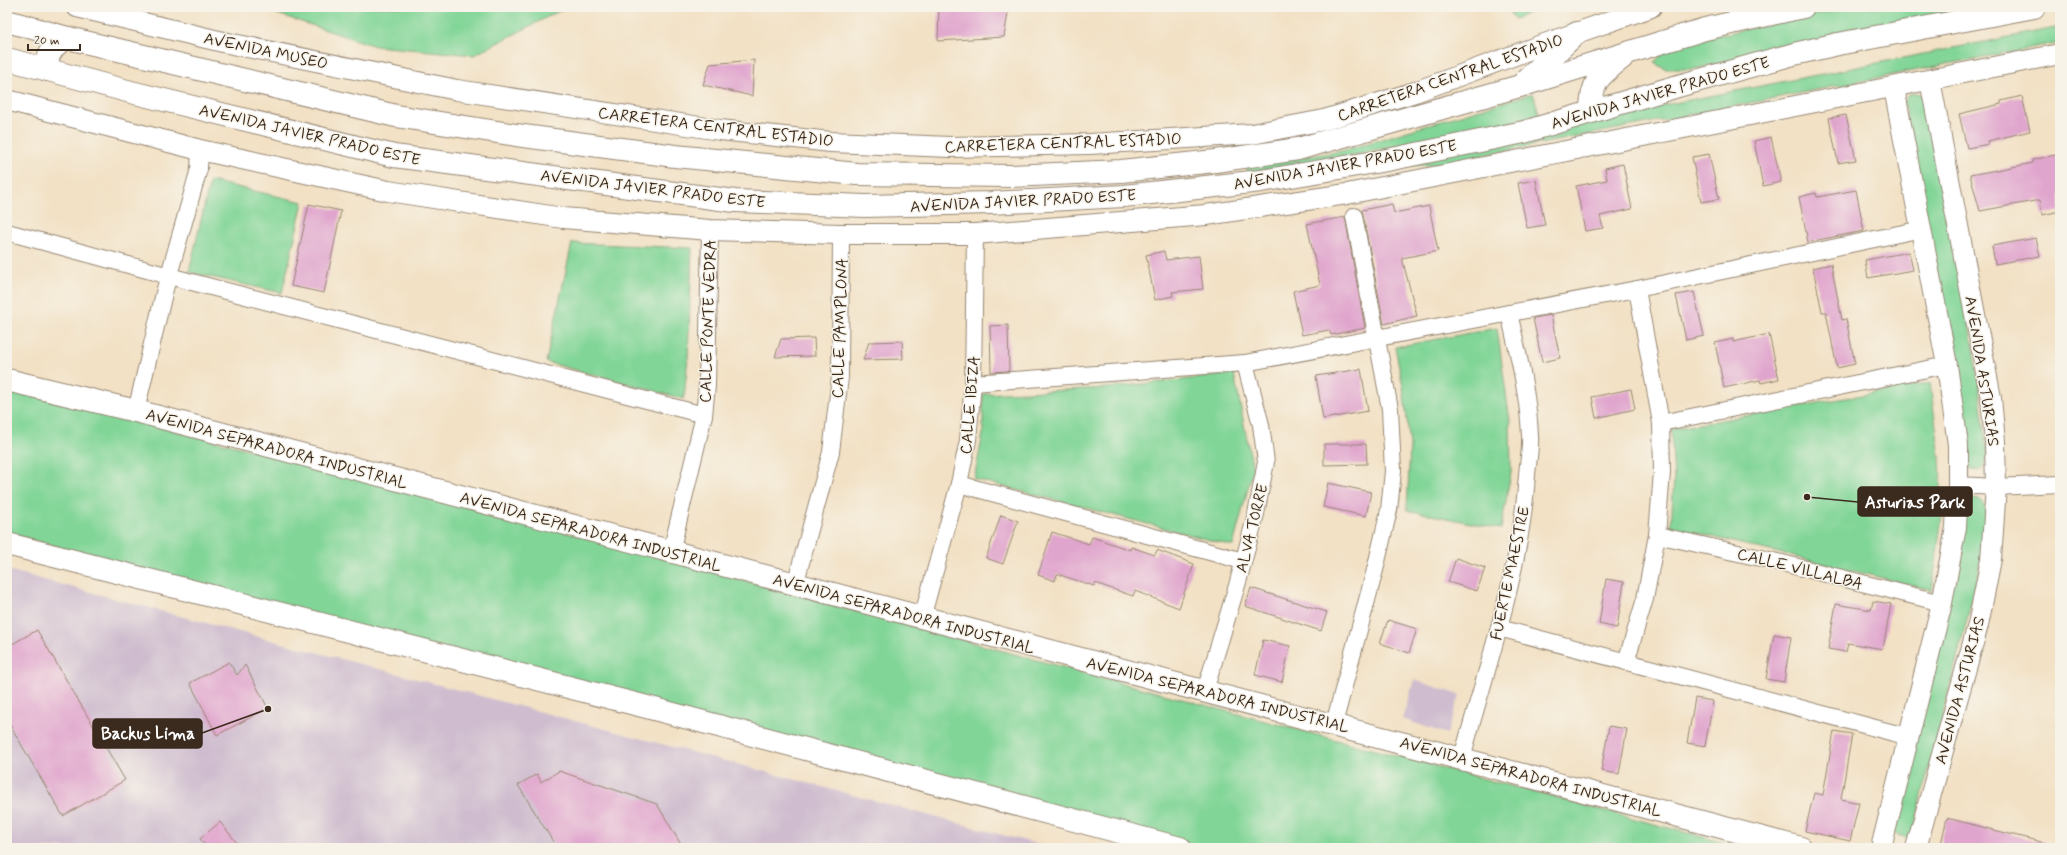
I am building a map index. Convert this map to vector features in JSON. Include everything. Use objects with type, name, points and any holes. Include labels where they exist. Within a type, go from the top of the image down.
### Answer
[{"type":"main road","points":[[1746,19],[1765,7]]},
{"type":"main road","name":"AVENIDA JAVIER PRADO ESTE","points":[[7,21],[68,38],[396,116],[516,135],[659,154],[857,174],[1010,176],[1121,171],[1215,161],[1298,149],[1520,86],[1632,50],[1746,19],[1803,7]]},
{"type":"main road","name":"AVENIDA JAVIER PRADO ESTE","points":[[7,59],[394,156],[734,201],[865,206],[991,203],[1124,196],[1261,181],[1387,160],[1524,132],[1794,54],[2034,7]]},
{"type":"main road","points":[[1520,86],[1577,33]]},
{"type":"main road","points":[[47,70],[50,52],[60,41],[68,38]]},
{"type":"main road","points":[[1591,112],[1591,93],[1597,80],[1606,70],[1632,50]]},
{"type":"main road","name":"AVENIDA SEPARADORA INDUSTRIAL","points":[[7,380],[136,411],[795,585],[1334,724],[1801,848]]},
{"type":"main road","points":[[7,544],[643,706],[1180,848]]},
{"type":"street","name":"AVENIDA MUSEO","points":[[77,7],[216,40],[457,90]]},
{"type":"street","name":"CARRETERA CENTRAL ESTADIO","points":[[457,90],[720,130],[831,142],[950,147],[1090,144],[1252,134],[1324,120],[1415,92],[1651,7]]},
{"type":"street","points":[[7,100],[200,150],[403,194],[563,218],[710,230],[841,234],[975,234],[1206,215],[1347,194],[1894,88],[2060,54]]},
{"type":"street","name":"AVENIDA ASTURIAS","points":[[1916,848],[1978,625],[1990,559],[1996,487],[1995,442],[1991,398],[1930,80]]},
{"type":"street","points":[[1881,848],[1942,603],[1956,527],[1958,485],[1958,445],[1947,365],[1894,88]]},
{"type":"street","points":[[136,411],[169,276],[199,168],[200,150]]},
{"type":"street","points":[[1334,724],[1376,570],[1389,510],[1393,471],[1390,409],[1354,216]]},
{"type":"street","points":[[973,382],[1245,363],[1638,289],[1922,229]]},
{"type":"street","name":"CALLE PONTE VEDRA","points":[[671,552],[704,415],[707,386],[710,230]]},
{"type":"street","points":[[7,232],[169,276],[704,415]]},
{"type":"street","name":"CALLE PAMPLONA","points":[[795,585],[816,515],[832,445],[840,377],[841,234]]},
{"type":"street","name":"CALLE IBIZA","points":[[922,618],[959,484],[968,440],[973,382],[975,234]]},
{"type":"street","points":[[1626,662],[1645,599],[1657,535],[1662,472],[1661,422],[1638,289]]},
{"type":"street","name":"FUERTE MAESTRE","points":[[1462,758],[1499,628],[1521,535],[1526,495],[1530,436],[1523,377],[1509,313]]},
{"type":"street","name":"ALVA TORRE","points":[[1205,691],[1243,561],[1264,481],[1267,456],[1245,363]]},
{"type":"street","points":[[1661,422],[1947,365]]},
{"type":"street","points":[[959,484],[1243,561]]},
{"type":"street","points":[[1958,485],[1996,487],[2060,484]]},
{"type":"street","name":"CALLE VILLALBA","points":[[1657,535],[1774,561],[1942,603]]},
{"type":"street","points":[[1499,628],[1909,737]]},
{"type":"shaded area","points":[[7,570],[1052,848],[7,848]]},
{"type":"shaded area","points":[[1414,680],[1460,695],[1447,734],[1402,719]]},
{"type":"green space","points":[[256,7],[562,7],[563,9],[474,55],[375,46]]},
{"type":"green space","points":[[1505,7],[1542,7],[1515,19]]},
{"type":"green space","points":[[1852,7],[1977,7],[1695,69],[1666,69],[1654,63],[1664,52],[1685,42]]},
{"type":"green space","points":[[2060,27],[2060,42],[1433,165],[1382,165],[1487,140]]},
{"type":"green space","points":[[1533,93],[1540,116],[1341,158],[1247,172],[1247,166],[1342,151]]},
{"type":"green space","points":[[1916,93],[1922,95],[1927,106],[1975,360],[1986,450],[1986,461],[1984,466],[1977,471],[1966,466],[1904,103],[1910,94]]},
{"type":"green space","points":[[210,181],[303,202],[282,293],[189,272]]},
{"type":"green space","points":[[572,243],[692,248],[688,357],[684,399],[546,362]]},
{"type":"green space","points":[[1497,328],[1510,422],[1511,472],[1501,529],[1407,510],[1410,446],[1403,386],[1395,347]]},
{"type":"green space","points":[[1234,374],[1253,469],[1233,546],[974,479],[983,434],[983,394],[1107,388]]},
{"type":"green space","points":[[1930,383],[1940,456],[1942,516],[1932,590],[1671,527],[1674,478],[1671,429]]},
{"type":"green space","points":[[7,390],[401,489],[1744,848],[1182,848],[7,533]]},
{"type":"green space","points":[[1978,499],[1985,507],[1987,513],[1986,544],[1913,831],[1911,837],[1908,838],[1892,833],[1965,507],[1967,500]]},
{"type":"building","points":[[939,7],[1009,7],[1004,37],[938,41]]},
{"type":"building","points":[[754,60],[752,96],[703,85],[710,64]]},
{"type":"building","points":[[2022,96],[2030,131],[1988,141],[1989,144],[1967,148],[1959,114],[2001,104],[2001,101]]},
{"type":"building","points":[[1846,115],[1856,160],[1838,163],[1829,118]]},
{"type":"building","points":[[1771,137],[1781,182],[1763,186],[1754,141]]},
{"type":"building","points":[[1709,154],[1719,199],[1701,202],[1692,157]]},
{"type":"building","points":[[2060,154],[2060,211],[2042,215],[2040,200],[1980,211],[1970,175],[2033,163],[2032,160]]},
{"type":"building","points":[[1623,164],[1632,209],[1600,216],[1603,228],[1585,231],[1576,186],[1607,180],[1605,168]]},
{"type":"building","points":[[1536,180],[1545,225],[1527,228],[1518,183]]},
{"type":"building","points":[[1856,190],[1864,231],[1808,242],[1799,197],[1816,193],[1817,197]]},
{"type":"building","points":[[309,204],[341,211],[324,293],[291,286]]},
{"type":"building","points":[[1392,204],[1394,213],[1429,206],[1438,251],[1402,258],[1417,316],[1384,324],[1362,210]]},
{"type":"building","points":[[1345,217],[1365,328],[1331,335],[1329,330],[1302,335],[1293,291],[1320,285],[1307,224]]},
{"type":"building","points":[[2036,238],[2040,256],[1995,264],[1992,246]]},
{"type":"building","points":[[1164,251],[1166,260],[1199,256],[1203,289],[1172,292],[1173,296],[1155,300],[1146,255]]},
{"type":"building","points":[[1909,252],[1913,270],[1868,278],[1865,260]]},
{"type":"building","points":[[1831,264],[1842,320],[1846,319],[1855,364],[1837,368],[1826,312],[1822,312],[1813,268]]},
{"type":"building","points":[[1694,292],[1704,336],[1686,340],[1676,295]]},
{"type":"building","points":[[1551,315],[1560,358],[1542,362],[1533,318]]},
{"type":"building","points":[[1008,325],[1009,371],[991,372],[990,326]]},
{"type":"building","points":[[1769,334],[1779,379],[1761,383],[1760,380],[1724,388],[1715,343],[1733,339],[1733,342]]},
{"type":"building","points":[[814,338],[815,356],[775,357],[781,339]]},
{"type":"building","points":[[902,341],[903,359],[863,360],[869,342]]},
{"type":"building","points":[[1361,369],[1368,411],[1323,419],[1316,376]]},
{"type":"building","points":[[1631,389],[1635,409],[1596,418],[1592,397]]},
{"type":"building","points":[[1324,444],[1366,444],[1367,464],[1324,465]]},
{"type":"building","points":[[1328,483],[1371,492],[1366,516],[1323,507]]},
{"type":"building","points":[[1001,515],[1018,521],[1003,564],[986,558]]},
{"type":"building","points":[[1052,532],[1089,544],[1092,537],[1130,550],[1131,547],[1155,555],[1157,550],[1194,564],[1179,608],[1135,591],[1133,596],[1095,583],[1094,586],[1057,574],[1055,581],[1038,575]]},
{"type":"building","points":[[1456,558],[1485,568],[1477,591],[1448,582]]},
{"type":"building","points":[[1606,579],[1624,582],[1617,628],[1599,624]]},
{"type":"building","points":[[1251,588],[1327,612],[1321,631],[1245,606]]},
{"type":"building","points":[[1873,601],[1891,604],[1883,649],[1848,643],[1846,652],[1828,649],[1836,604],[1871,610]]},
{"type":"building","points":[[1388,620],[1417,629],[1409,653],[1380,643]]},
{"type":"building","points":[[37,630],[125,780],[63,816],[7,720],[7,647]]},
{"type":"building","points":[[1774,634],[1791,637],[1784,682],[1766,679]]},
{"type":"building","points":[[1263,640],[1290,646],[1282,682],[1255,675]]},
{"type":"building","points":[[229,662],[237,675],[245,665],[268,708],[217,735],[190,683]]},
{"type":"building","points":[[1695,698],[1713,701],[1705,746],[1687,743]]},
{"type":"building","points":[[1609,726],[1627,729],[1619,774],[1601,771]]},
{"type":"building","points":[[1834,731],[1852,734],[1841,799],[1859,803],[1850,841],[1805,831],[1814,793],[1823,795]]},
{"type":"building","points":[[559,771],[657,804],[683,848],[557,848],[518,785],[537,774],[541,782]]},
{"type":"building","points":[[1947,818],[2045,843],[2044,848],[1940,848]]},
{"type":"building","points":[[220,822],[241,848],[207,848],[200,839]]},
{"type":"place","name":"Asturias Park","points":[[1807,497]]},
{"type":"place","name":"Backus Lima","points":[[268,709]]}]
